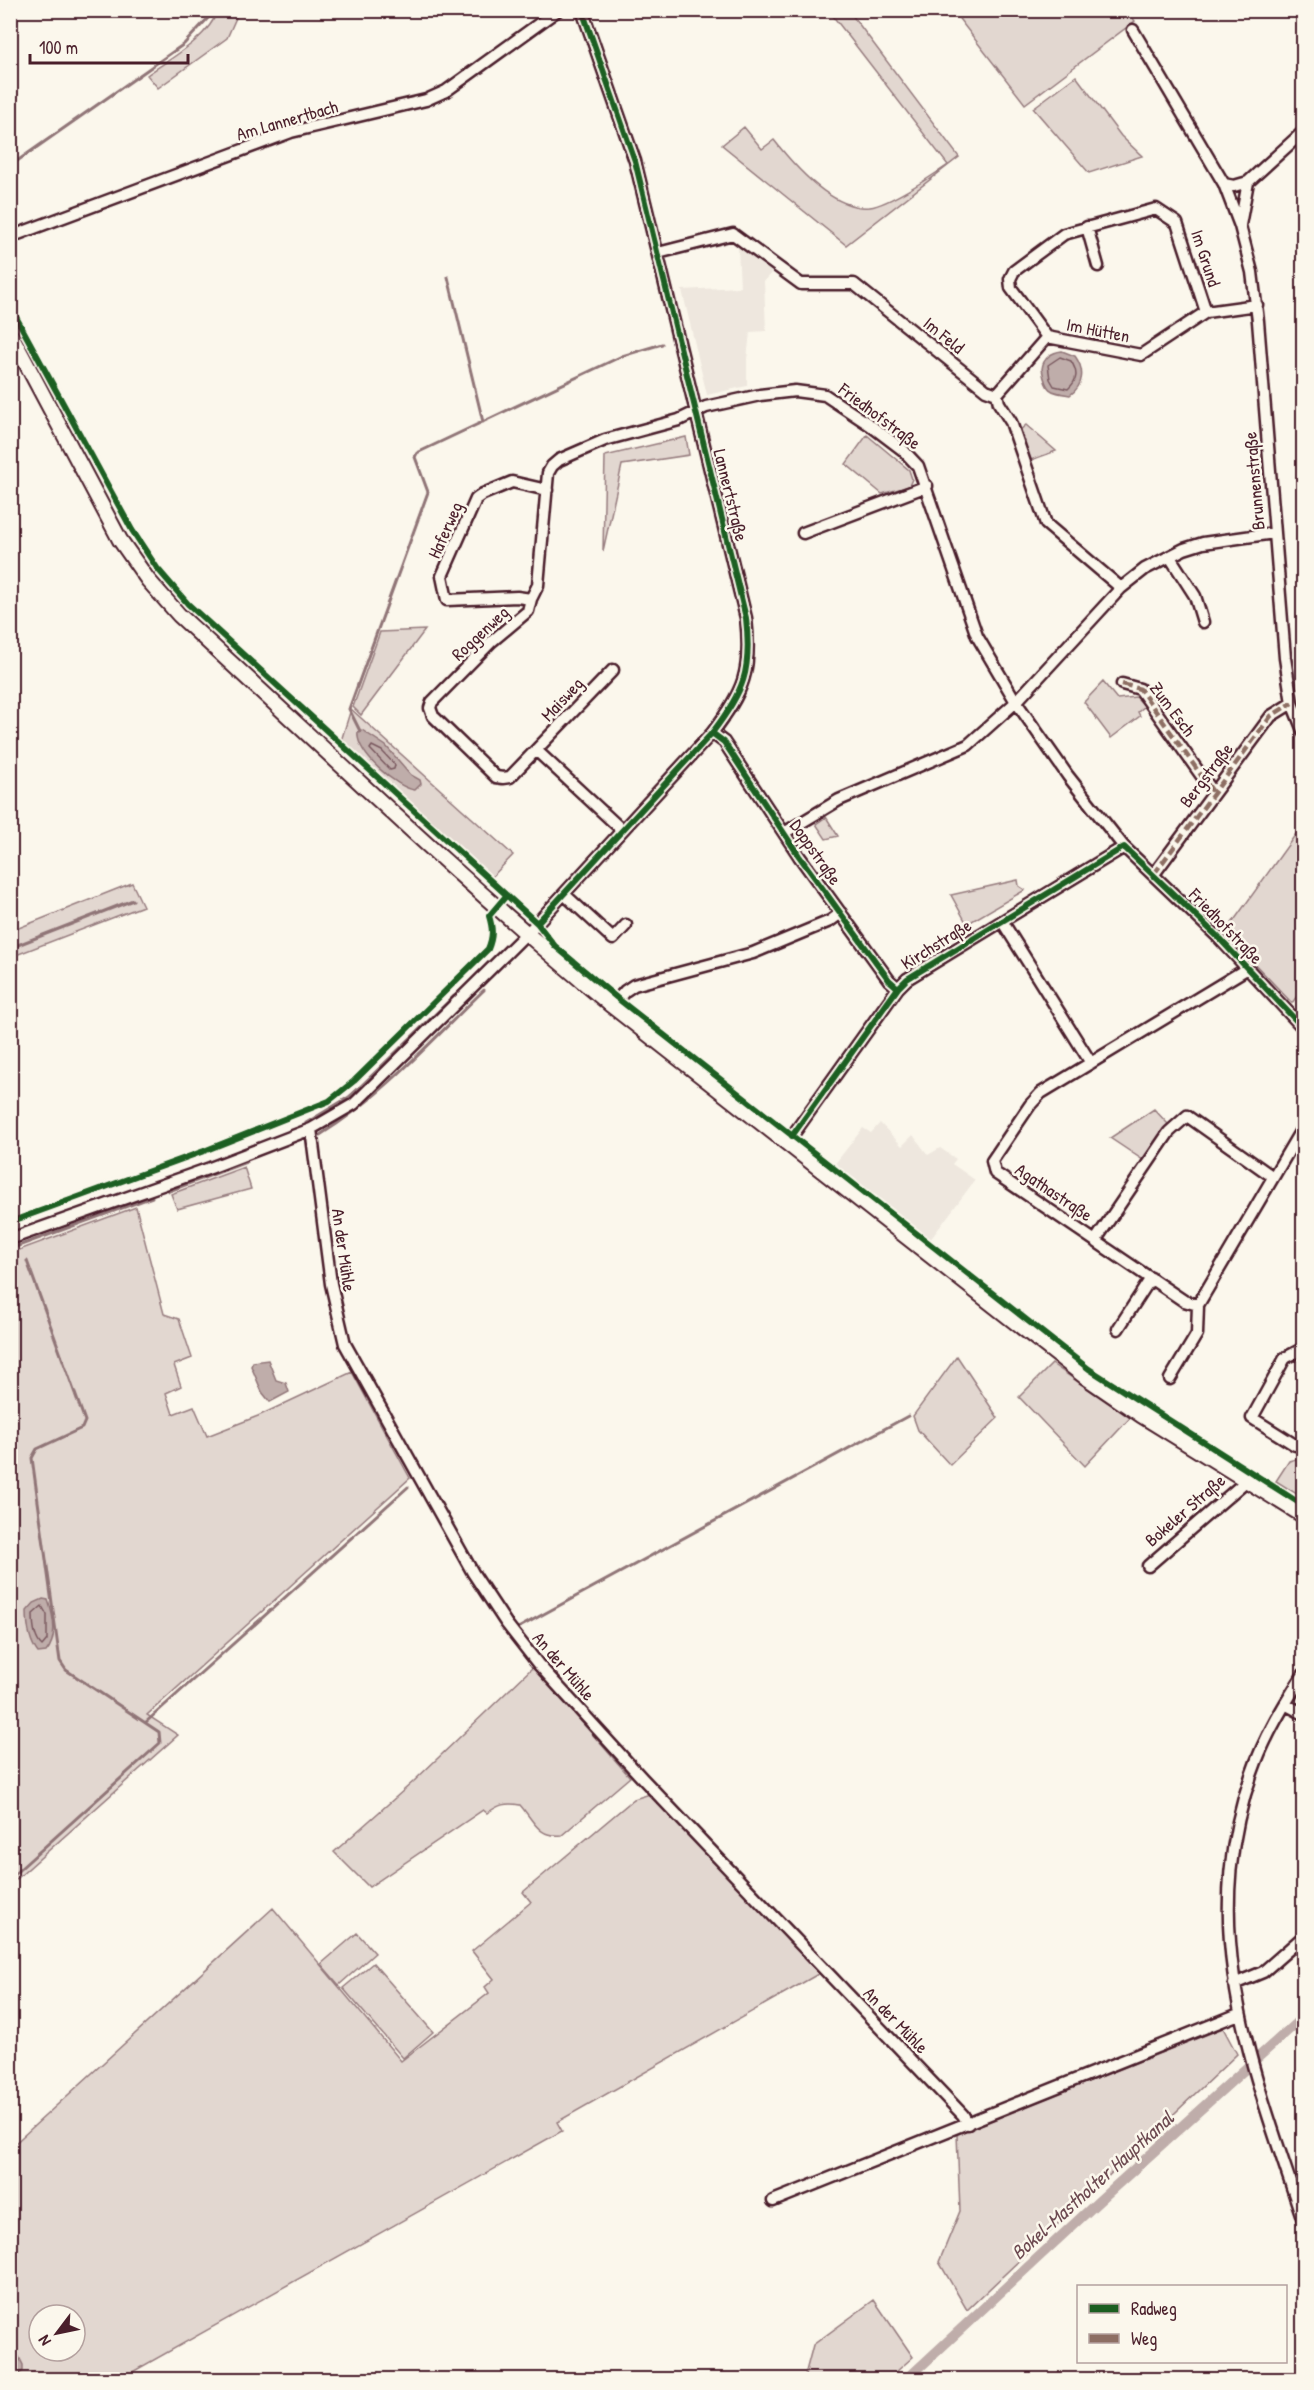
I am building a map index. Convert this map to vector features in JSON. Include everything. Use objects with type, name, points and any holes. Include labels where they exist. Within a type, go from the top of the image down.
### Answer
[{"type":"main road","name":"Bokeler Straße","points":[[10,333],[120,540],[148,580],[179,615],[527,933],[612,1006],[1084,1376],[1304,1516]]},
{"type":"street","name":"Am Lannertbach","points":[[10,237],[291,132],[426,100],[446,90],[558,10]]},
{"type":"street","name":"Lannertstraße","points":[[10,1239],[311,1129],[354,1104],[564,894],[712,733],[741,690],[749,645],[746,618],[636,161],[582,10]]},
{"type":"street","name":"Brunnenstraße","points":[[1133,30],[1224,184],[1240,226],[1257,305],[1285,658],[1292,703],[1304,733]]},
{"type":"street","points":[[1224,184],[1234,186],[1248,182],[1304,130]]},
{"type":"street","name":"Brunnenstraße","points":[[1240,226],[1248,182]]},
{"type":"street","name":"Im Grund","points":[[1047,337],[1011,288],[1010,279],[1014,272],[1064,234],[1156,209],[1177,223],[1206,312],[1257,305]]},
{"type":"street","points":[[1087,227],[1098,266]]},
{"type":"street","name":"Im Feld","points":[[658,253],[733,234],[801,284],[854,284],[986,390],[997,394]]},
{"type":"street","name":"Im Hütten","points":[[997,394],[1047,337],[1141,355],[1206,312]]},
{"type":"street","name":"Friedhofstraße","points":[[695,413],[706,407],[759,395],[795,391],[825,395],[903,450],[918,466],[927,486],[977,636],[1016,702],[1068,776],[1124,847],[1248,968],[1304,1029]]},
{"type":"street","points":[[997,394],[999,403],[1011,422],[1046,524],[1120,588]]},
{"type":"street","name":"Roggenweg","points":[[536,750],[510,777],[496,777],[434,716],[430,708],[432,702],[491,642],[528,611],[538,585],[548,473],[552,466],[559,460],[605,440],[678,420],[695,413]]},
{"type":"street","name":"Haferweg","points":[[531,599],[517,597],[447,600],[442,576],[476,499],[512,482],[547,490]]},
{"type":"street","points":[[803,534],[927,486]]},
{"type":"street","name":"Doppstraße","points":[[784,833],[839,800],[968,745],[1016,702],[1120,588],[1145,569],[1184,549],[1203,543],[1274,533]]},
{"type":"street","points":[[1170,557],[1195,596],[1203,622]]},
{"type":"street","name":"Maisweg","points":[[536,750],[613,670]]},
{"type":"street","name":"Zum Esch","points":[[1122,684],[1140,689],[1214,792]]},
{"type":"street","name":"Bergstraße","points":[[1154,874],[1271,716],[1292,703]]},
{"type":"street","name":"Doppstraße","points":[[712,733],[724,742],[841,914],[889,980],[898,988]]},
{"type":"street","points":[[536,750],[622,830]]},
{"type":"street","name":"Kirchstraße","points":[[787,1143],[906,979],[1124,847]]},
{"type":"street","points":[[564,894],[613,939],[626,925]]},
{"type":"street","points":[[612,1006],[625,991],[634,985],[753,953],[830,921],[841,914]]},
{"type":"street","points":[[1002,921],[1091,1063]]},
{"type":"street","name":"Agathastraße","points":[[1248,968],[1041,1093],[1030,1105],[992,1161],[995,1173],[1095,1240],[1169,1132],[1187,1116],[1273,1177]]},
{"type":"street","points":[[1170,1379],[1197,1334],[1198,1305],[1304,1125]]},
{"type":"street","name":"An der Mühle","points":[[311,1129],[331,1284],[345,1344],[473,1574],[506,1623],[538,1664],[642,1778],[963,2115],[968,2124]]},
{"type":"street","points":[[1095,1240],[1184,1301],[1198,1305]]},
{"type":"street","points":[[1118,1329],[1151,1278]]},
{"type":"street","points":[[1295,1445],[1252,1418],[1285,1358],[1304,1348]]},
{"type":"street","name":"Bokeler Straße","points":[[1148,1566],[1246,1481]]},
{"type":"street","points":[[1304,1674],[1285,1704],[1256,1762],[1236,1829],[1228,1901],[1228,1941],[1239,2014],[1247,2048],[1304,2223]]},
{"type":"street","points":[[1285,1704],[1304,1714]]},
{"type":"street","points":[[1234,1984],[1263,1972],[1304,1936]]},
{"type":"street","points":[[773,2200],[1239,2014]]},
{"type":"shaded area","points":[[217,11],[239,11],[227,38],[158,88],[147,75],[197,39],[213,21]]},
{"type":"shaded area","points":[[829,11],[849,11],[959,157],[846,245],[722,145],[744,127],[762,149],[774,140],[816,185],[842,202],[856,206],[870,207],[888,201],[948,165]]},
{"type":"shaded area","points":[[953,11],[1128,11],[1135,21],[1025,104]]},
{"type":"shaded area","points":[[1076,76],[1121,136],[1142,156],[1089,173],[1033,108]]},
{"type":"shaded area","points":[[745,246],[774,270],[764,281],[766,331],[750,332],[747,386],[707,395],[682,290],[740,287],[738,247]]},
{"type":"shaded area","points":[[1026,425],[1056,451],[1031,460],[1019,431]]},
{"type":"shaded area","points":[[867,435],[909,470],[912,479],[909,486],[882,494],[846,464]]},
{"type":"shaded area","points":[[686,437],[689,455],[622,465],[603,551],[605,456]]},
{"type":"shaded area","points":[[425,630],[361,715],[353,707],[380,632]]},
{"type":"shaded area","points":[[1103,682],[1117,699],[1136,697],[1145,706],[1138,712],[1140,716],[1111,738],[1084,702]]},
{"type":"shaded area","points":[[351,709],[513,855],[491,878],[341,741]]},
{"type":"shaded area","points":[[826,817],[838,836],[826,839],[816,824]]},
{"type":"shaded area","points":[[1303,824],[1303,988],[1292,1003],[1225,933]]},
{"type":"shaded area","points":[[1018,880],[1019,886],[1025,890],[967,924],[951,895]]},
{"type":"shaded area","points":[[132,883],[143,906],[11,957],[11,931]]},
{"type":"shaded area","points":[[1154,1109],[1168,1124],[1143,1160],[1110,1138]]},
{"type":"shaded area","points":[[880,1123],[902,1146],[913,1135],[928,1155],[940,1148],[956,1159],[952,1164],[975,1180],[930,1240],[834,1165],[863,1128],[871,1133]]},
{"type":"shaded area","points":[[244,1167],[251,1189],[177,1209],[171,1194]]},
{"type":"shaded area","points":[[136,1207],[164,1314],[179,1319],[192,1358],[174,1365],[181,1386],[166,1393],[173,1414],[194,1406],[207,1436],[258,1416],[352,1372],[410,1478],[147,1715],[178,1735],[11,1884],[11,1253]]},
{"type":"shaded area","points":[[957,1356],[998,1418],[950,1465],[918,1430],[913,1416]]},
{"type":"shaded area","points":[[1052,1364],[1130,1418],[1085,1466],[1019,1397]]},
{"type":"shaded area","points":[[1304,1457],[1303,1498],[1276,1481],[1289,1461]]},
{"type":"shaded area","points":[[533,1667],[630,1777],[562,1835],[547,1834],[542,1831],[520,1805],[502,1805],[487,1813],[483,1810],[369,1887],[334,1852],[413,1782]]},
{"type":"shaded area","points":[[650,1794],[820,1973],[557,2122],[562,2131],[120,2379],[11,2380],[11,2147],[273,1908],[401,2061],[489,1993],[485,1987],[494,1979],[472,1951],[531,1902],[523,1892],[634,1799]]},
{"type":"shaded area","points":[[357,1933],[375,1953],[339,1985],[321,1964]]},
{"type":"shaded area","points":[[373,1963],[433,2032],[403,2058],[343,1988]]},
{"type":"shaded area","points":[[1223,2028],[1237,2054],[967,2310],[939,2262],[960,2211],[957,2134]]},
{"type":"shaded area","points":[[874,2300],[913,2357],[888,2379],[804,2379],[813,2345]]},
{"type":"water","points":[[1062,351],[1075,356],[1082,372],[1078,387],[1070,395],[1057,393],[1050,389],[1045,382],[1042,369],[1049,356]]},
{"type":"water","points":[[362,730],[386,746],[411,775],[420,780],[421,784],[415,790],[398,783],[370,759],[359,740],[358,732]]},
{"type":"water","points":[[268,1360],[276,1380],[286,1383],[289,1392],[270,1402],[262,1392],[251,1366],[253,1362]]},
{"type":"water","points":[[43,1599],[48,1600],[50,1607],[53,1634],[46,1652],[38,1653],[29,1633],[27,1611],[34,1603]]},
{"type":"water","points":[[10,2339],[23,2365],[23,2371],[11,2378]]},
{"type":"waterway","points":[[10,166],[184,44],[209,17],[211,10]]},
{"type":"waterway","points":[[448,277],[483,422]]},
{"type":"waterway","points":[[360,731],[349,709],[428,492],[415,457],[417,453],[622,356],[662,344]]},
{"type":"waterway","points":[[10,948],[133,900]]},
{"type":"waterway","points":[[320,1135],[343,1120],[386,1085],[484,990]]},
{"type":"waterway","points":[[306,1123],[349,1097],[454,996]]},
{"type":"waterway","points":[[169,1191],[246,1162]]},
{"type":"waterway","points":[[10,1249],[152,1197]]},
{"type":"waterway","points":[[10,1878],[160,1743],[159,1732],[66,1670],[60,1661],[32,1458],[37,1449],[82,1428],[85,1421],[27,1261]]},
{"type":"waterway","points":[[518,1628],[908,1416]]},
{"type":"waterway","points":[[146,1722],[408,1487]]},
{"type":"waterway","name":"Bokel-Mastholter Hauptkanal","points":[[906,2380],[1099,2201],[1304,2016]]},
{"type":"marked path","points":[[1122,684],[1140,689],[1213,792]]},
{"type":"marked path","points":[[1154,874],[1271,716],[1292,703]]},
{"type":"cycle path","points":[[537,923],[712,733],[732,705],[738,692],[743,680],[748,652],[746,618],[635,161],[582,10]]},
{"type":"cycle path","points":[[10,306],[132,530],[157,568],[188,604],[537,923],[555,946],[617,998],[1089,1369],[1304,1506]]},
{"type":"cycle path","points":[[712,733],[724,742],[799,856],[889,980],[898,988]]},
{"type":"cycle path","points":[[792,1136],[898,988],[907,979],[1124,847],[1218,937],[1304,1029]]},
{"type":"cycle path","points":[[10,1222],[204,1151],[329,1101],[354,1081],[488,949],[492,933],[489,916],[506,896]]}]
